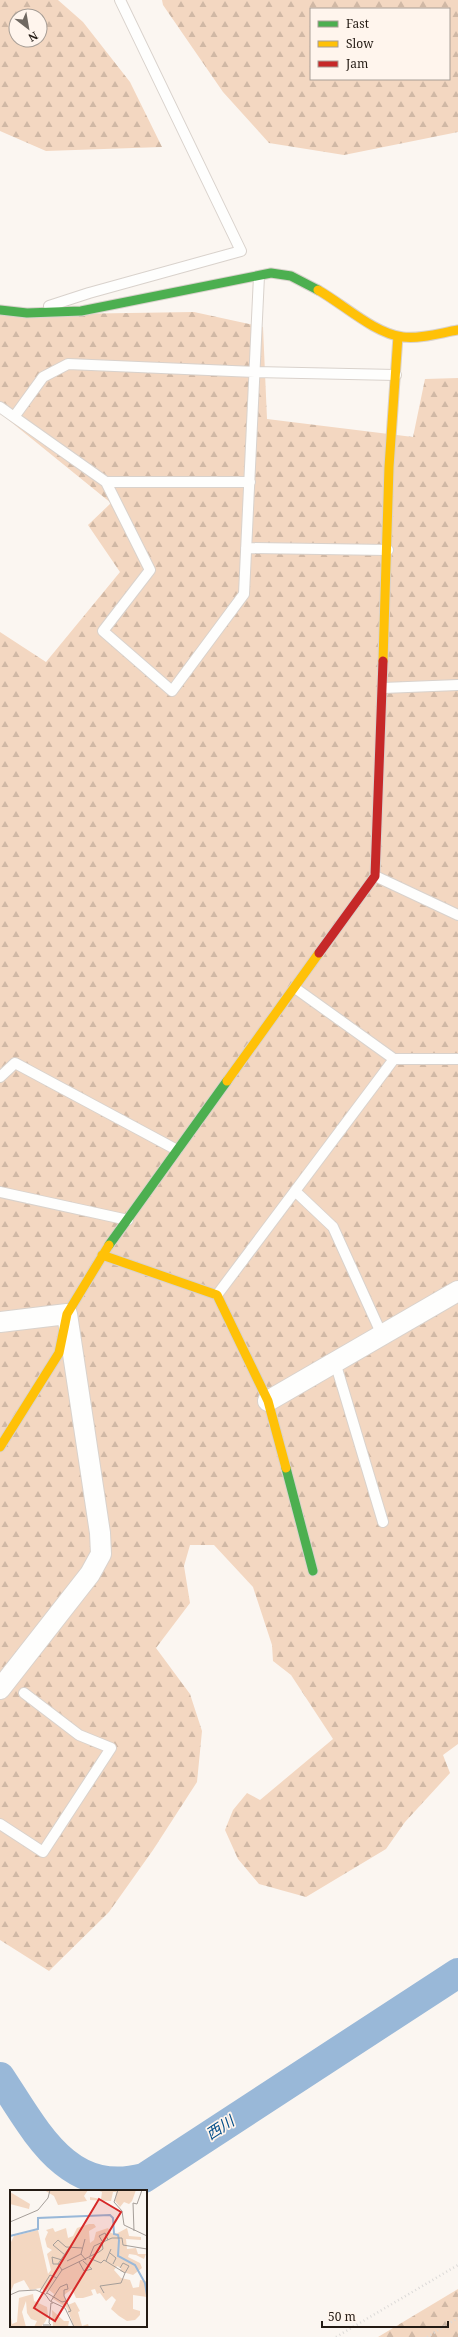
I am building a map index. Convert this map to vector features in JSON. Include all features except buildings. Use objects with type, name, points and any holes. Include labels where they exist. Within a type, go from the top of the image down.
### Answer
[{"type":"street","points":[[0,310],[32,312],[82,312],[130,305],[278,273],[303,280],[339,304],[398,336],[458,330]]},
{"type":"street","points":[[0,1447],[59,1353],[67,1314],[102,1255],[375,876],[388,550],[389,466],[398,336]]},
{"type":"street","points":[[102,1255],[217,1295],[268,1401],[313,1571]]},
{"type":"street","points":[[268,1401],[458,1291]]},
{"type":"street","points":[[0,1322],[67,1314]]},
{"type":"street","points":[[2,1680],[90,1574],[101,1554],[100,1533],[67,1314]]},
{"type":"lane","points":[[32,312],[89,292],[241,251],[120,0]]},
{"type":"lane","points":[[0,407],[106,482],[150,570],[103,631],[172,691],[244,594],[259,276]]},
{"type":"lane","points":[[14,417],[44,377],[68,364],[255,372],[396,375]]},
{"type":"lane","points":[[106,482],[250,482]]},
{"type":"lane","points":[[246,548],[388,550]]},
{"type":"lane","points":[[383,688],[458,685]]},
{"type":"lane","points":[[375,876],[458,915]]},
{"type":"lane","points":[[295,988],[394,1060],[458,1059]]},
{"type":"lane","points":[[217,1295],[394,1060]]},
{"type":"lane","points":[[0,1077],[15,1063],[177,1150]]},
{"type":"lane","points":[[295,1191],[333,1227],[382,1335]]},
{"type":"lane","points":[[0,1192],[128,1220]]},
{"type":"lane","points":[[335,1362],[383,1522]]},
{"type":"lane","points":[[0,1824],[43,1852],[110,1748],[79,1735],[24,1693]]},
{"type":"path","points":[[336,2337],[458,2265]]},
{"type":"path","points":[[427,2337],[458,2318]]},
{"type":"green space","points":[[0,0],[58,0],[83,22],[130,82],[162,147],[46,151],[0,131]]},
{"type":"green space","points":[[162,0],[458,0],[458,132],[344,155],[269,143],[223,92],[163,5]]},
{"type":"green space","points":[[194,312],[263,327],[267,419],[413,437],[425,379],[458,378],[458,1744],[443,1755],[450,1773],[405,1822],[386,1849],[306,1897],[259,1884],[238,1859],[225,1830],[233,1810],[247,1793],[260,1800],[333,1739],[291,1675],[273,1661],[272,1645],[253,1587],[214,1545],[190,1545],[184,1566],[190,1603],[156,1648],[190,1694],[202,1731],[197,1782],[153,1850],[109,1912],[49,1971],[0,1940],[0,632],[46,662],[120,572],[88,525],[111,503],[0,413],[0,315]]},
{"type":"green space","points":[[458,2289],[458,2337],[378,2337]]},
{"type":"waterway","name":"西川","points":[[0,2077],[41,2138],[57,2155],[74,2169],[94,2178],[117,2182],[144,2178],[458,1973]]},
{"type":"traffic: fast","points":[[0,310],[27,313],[81,311],[271,273],[291,276],[318,290]]},
{"type":"traffic: fast","points":[[109,1245],[227,1081]]},
{"type":"traffic: fast","points":[[286,1468],[313,1571]]},
{"type":"traffic: slow","points":[[318,290],[370,325],[392,335],[417,337],[458,330]]},
{"type":"traffic: slow","points":[[383,661],[389,467],[398,336]]},
{"type":"traffic: slow","points":[[227,1081],[319,953]]},
{"type":"traffic: slow","points":[[0,1447],[59,1353],[67,1314],[109,1245]]},
{"type":"traffic: slow","points":[[102,1255],[217,1295],[268,1401],[286,1468]]},
{"type":"traffic: jam","points":[[319,953],[375,876],[383,661]]}]
